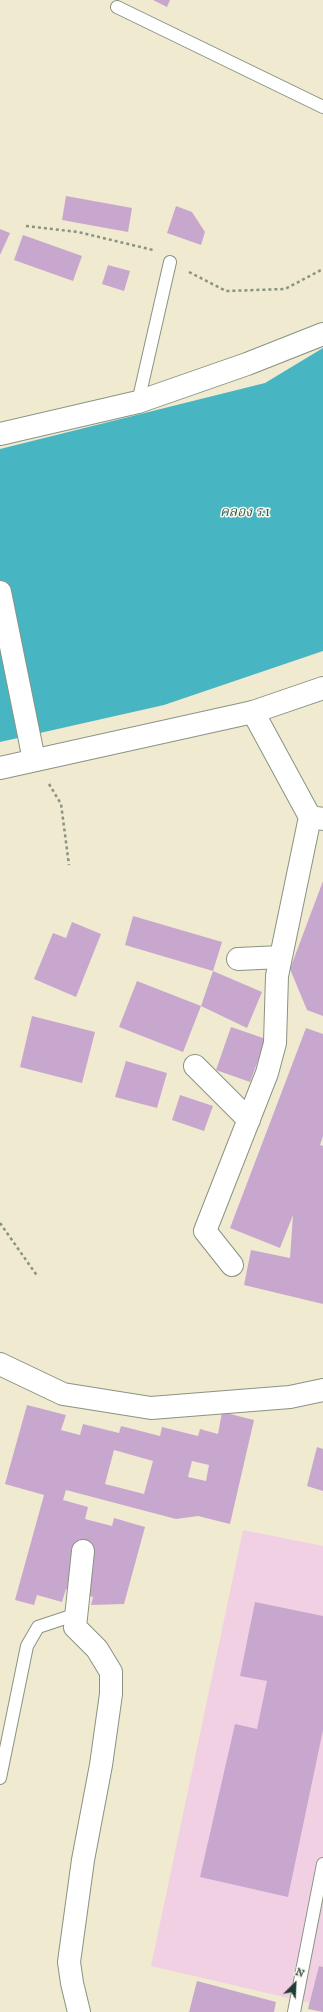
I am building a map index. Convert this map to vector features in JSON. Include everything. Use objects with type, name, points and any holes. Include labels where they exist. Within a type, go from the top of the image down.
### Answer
[{"type":"street","points":[[0,434],[138,402],[247,364],[323,334]]},
{"type":"street","points":[[0,592],[34,760]]},
{"type":"street","points":[[0,768],[253,712],[323,688]]},
{"type":"street","points":[[232,1265],[205,1231],[267,1073],[275,1043],[276,996],[281,957],[316,818],[253,712]]},
{"type":"street","points":[[238,959],[281,957]]},
{"type":"street","points":[[196,1066],[249,1120]]},
{"type":"street","points":[[0,1364],[63,1394],[151,1408],[290,1397],[323,1390]]},
{"type":"street","points":[[79,2012],[69,1962],[83,1860],[102,1765],[112,1694],[110,1672],[97,1650],[75,1627],[83,1551]]},
{"type":"lane","points":[[118,7],[323,107]]},
{"type":"lane","points":[[138,402],[170,262]]},
{"type":"lane","points":[[0,1778],[26,1646],[38,1627],[76,1614]]},
{"type":"lane","points":[[294,2012],[323,1864]]},
{"type":"path","points":[[34,760],[61,804],[69,865]]},
{"type":"path","points":[[0,1223],[38,1277]]},
{"type":"shaded area","points":[[243,1530],[323,1546],[323,2006],[151,1966]]},
{"type":"water","name":"คลอง ร.1","points":[[323,348],[323,651],[164,705],[0,742],[0,449],[265,383]]},
{"type":"building","points":[[153,0],[170,0],[167,7]]},
{"type":"building","points":[[66,196],[132,208],[128,232],[62,220]]},
{"type":"building","points":[[176,206],[192,212],[205,232],[201,245],[167,233]]},
{"type":"building","points":[[0,229],[10,233],[0,255]]},
{"type":"building","points":[[23,235],[82,256],[73,281],[14,260]]},
{"type":"building","points":[[108,265],[130,271],[124,291],[102,284]]},
{"type":"building","points":[[323,881],[323,1016],[307,1010],[290,969]]},
{"type":"building","points":[[133,916],[222,942],[213,971],[125,945]]},
{"type":"building","points":[[72,922],[101,934],[76,997],[34,979],[53,933],[66,938]]},
{"type":"building","points":[[213,971],[262,992],[247,1028],[201,1006]]},
{"type":"building","points":[[137,981],[201,1006],[183,1052],[119,1027]]},
{"type":"building","points":[[32,1016],[95,1032],[82,1083],[20,1067]]},
{"type":"building","points":[[231,1027],[266,1039],[250,1082],[216,1070]]},
{"type":"building","points":[[306,1028],[323,1034],[323,1136],[320,1145],[323,1146],[323,1304],[244,1285],[251,1250],[290,1258],[293,1215],[280,1248],[230,1228]]},
{"type":"building","points":[[126,1061],[167,1073],[157,1108],[115,1097]]},
{"type":"building","points":[[180,1095],[213,1106],[204,1131],[172,1120]]},
{"type":"building","points":[[27,1405],[66,1415],[61,1430],[80,1435],[83,1424],[119,1433],[121,1426],[160,1436],[162,1427],[198,1436],[200,1429],[218,1434],[222,1412],[254,1420],[230,1524],[198,1516],[176,1519],[66,1490],[63,1500],[88,1507],[85,1519],[112,1526],[114,1518],[145,1527],[124,1604],[91,1605],[93,1597],[66,1589],[62,1602],[37,1595],[34,1605],[15,1600],[44,1495],[5,1484]],"holes":[[[114,1450],[153,1461],[144,1494],[105,1484]],[[192,1461],[209,1465],[206,1481],[188,1477]]]},
{"type":"building","points":[[317,1447],[323,1449],[323,1491],[307,1486]]},
{"type":"building","points":[[255,1602],[323,1616],[323,1730],[288,1897],[200,1877],[235,1724],[257,1729],[267,1681],[240,1676]]},
{"type":"building","points":[[319,1966],[323,1967],[323,2012],[308,2009]]},
{"type":"building","points":[[197,1981],[276,2002],[274,2012],[189,2012]]}]
